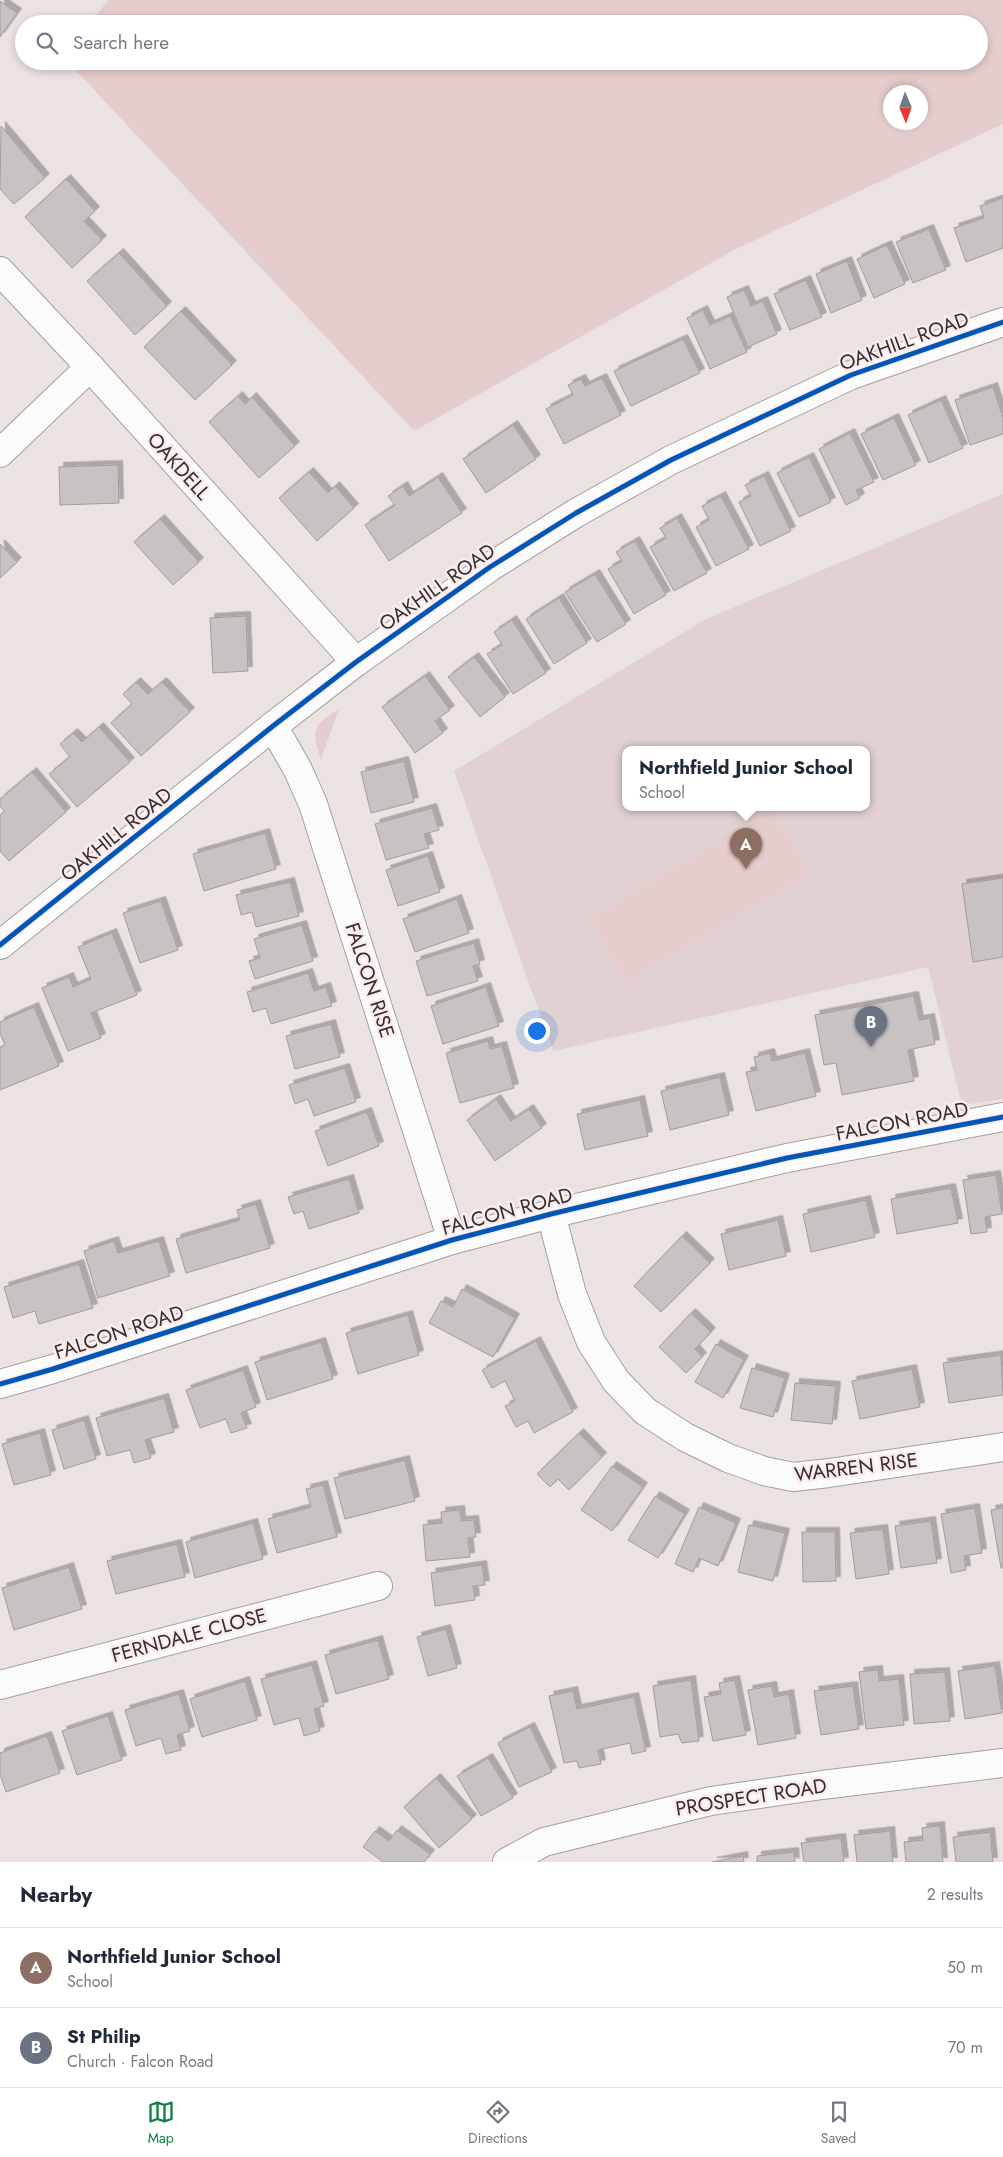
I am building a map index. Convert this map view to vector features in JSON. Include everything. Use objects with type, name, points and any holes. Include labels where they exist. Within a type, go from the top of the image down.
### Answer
[{"type":"street","name":"OAKDELL","points":[[0,271],[90,366],[356,662]]},
{"type":"street","name":"OAKHILL ROAD","points":[[0,945],[273,726],[356,662],[490,567],[576,513],[670,460],[851,375],[1003,322]]},
{"type":"street","points":[[0,453],[90,366]]},
{"type":"street","name":"FALCON RISE","points":[[273,726],[298,770],[316,813],[452,1240]]},
{"type":"street","name":"FALCON ROAD","points":[[0,1384],[63,1366],[452,1240],[551,1214],[787,1158],[1003,1117]]},
{"type":"street","name":"WARREN RISE","points":[[551,1214],[572,1294],[591,1342],[616,1381],[645,1411],[685,1437],[728,1458],[764,1471],[793,1477],[1003,1447]]},
{"type":"street","name":"FERNDALE CLOSE","points":[[0,1685],[378,1586]]},
{"type":"street","name":"PROSPECT ROAD","points":[[506,1862],[544,1842],[711,1801],[822,1785],[1003,1763]]},
{"type":"shaded area","points":[[108,0],[1003,0],[1003,124],[736,249],[414,431],[75,70],[988,70],[988,15],[97,15]]},
{"type":"shaded area","points":[[1003,494],[1003,1099],[962,1105],[928,967],[553,1051],[454,771],[706,619]]},
{"type":"shaded area","points":[[339,709],[321,759],[316,741],[316,729],[319,724]]},
{"type":"shaded area","points":[[769,811],[773,811],[810,874],[627,982],[589,918]]},
{"type":"building","points":[[0,1],[17,13],[0,37]]},
{"type":"building","points":[[1,126],[45,178],[14,204],[0,189]]},
{"type":"building","points":[[66,179],[95,211],[84,221],[102,240],[72,268],[25,217]]},
{"type":"building","points":[[1003,198],[1003,248],[966,262],[954,228],[984,218],[980,206]]},
{"type":"building","points":[[929,229],[946,270],[913,283],[896,242]]},
{"type":"building","points":[[887,245],[905,284],[874,298],[857,259]]},
{"type":"building","points":[[119,253],[167,306],[135,335],[87,281]]},
{"type":"building","points":[[847,261],[862,300],[831,313],[816,274]]},
{"type":"building","points":[[806,280],[822,317],[790,330],[774,294]]},
{"type":"building","points":[[744,290],[751,306],[763,301],[777,334],[748,347],[727,297]]},
{"type":"building","points":[[703,310],[710,325],[730,316],[747,352],[710,369],[687,318]]},
{"type":"building","points":[[181,311],[232,365],[195,400],[144,347]]},
{"type":"building","points":[[683,339],[700,373],[631,406],[614,371]]},
{"type":"building","points":[[602,378],[621,415],[564,444],[546,409],[573,395],[568,385],[581,379],[585,386]]},
{"type":"building","points":[[993,387],[1003,418],[1003,434],[970,445],[955,400]]},
{"type":"building","points":[[238,396],[245,404],[252,397],[295,446],[259,478],[209,422]]},
{"type":"building","points":[[941,400],[963,448],[929,463],[908,415]]},
{"type":"building","points":[[894,418],[916,465],[883,480],[861,434]]},
{"type":"building","points":[[513,425],[536,459],[486,493],[463,459]]},
{"type":"building","points":[[850,433],[874,482],[856,490],[860,498],[846,505],[819,449]]},
{"type":"building","points":[[809,457],[831,502],[799,517],[777,473]]},
{"type":"building","points":[[118,465],[119,503],[60,505],[59,467]]},
{"type":"building","points":[[309,472],[328,493],[335,486],[354,508],[317,541],[279,498]]},
{"type":"building","points":[[764,476],[791,531],[760,546],[739,502],[751,496],[745,485]]},
{"type":"building","points":[[438,477],[462,513],[389,561],[365,525],[395,505],[388,496],[403,486],[409,496]]},
{"type":"building","points":[[721,496],[749,549],[716,566],[696,527],[709,520],[702,506]]},
{"type":"building","points":[[677,518],[707,573],[674,591],[650,547],[666,538],[660,528]]},
{"type":"building","points":[[160,519],[199,562],[173,585],[134,542]]},
{"type":"building","points":[[635,541],[666,595],[634,614],[608,569],[622,561],[616,552]]},
{"type":"building","points":[[0,544],[17,562],[0,578]]},
{"type":"building","points":[[595,574],[626,624],[597,642],[565,592]]},
{"type":"building","points":[[559,598],[587,643],[554,664],[526,619]]},
{"type":"building","points":[[246,616],[248,671],[213,673],[210,618]]},
{"type":"building","points":[[512,620],[546,673],[513,694],[487,654],[502,645],[494,632]]},
{"type":"building","points":[[474,657],[505,697],[480,717],[448,677]]},
{"type":"building","points":[[425,676],[450,710],[435,721],[443,733],[415,753],[382,707]]},
{"type":"building","points":[[136,682],[148,694],[162,682],[190,712],[141,756],[111,723],[132,704],[123,694]]},
{"type":"building","points":[[99,727],[130,762],[77,807],[49,774],[70,757],[60,744],[73,733],[82,742]]},
{"type":"building","points":[[404,761],[414,802],[371,813],[361,772]]},
{"type":"building","points":[[32,772],[66,812],[9,861],[0,851],[0,815],[4,811],[0,806],[0,799]]},
{"type":"building","points":[[432,808],[439,830],[424,834],[429,848],[386,860],[375,824]]},
{"type":"building","points":[[265,833],[276,869],[204,891],[193,854]]},
{"type":"building","points":[[428,856],[440,892],[398,906],[386,870]]},
{"type":"building","points":[[1003,878],[1003,957],[973,962],[962,884]]},
{"type":"building","points":[[290,882],[299,916],[256,927],[252,912],[241,915],[236,895]]},
{"type":"building","points":[[457,899],[469,933],[415,952],[403,919]]},
{"type":"building","points":[[161,901],[178,950],[140,963],[123,913]]},
{"type":"building","points":[[302,925],[313,961],[255,979],[249,961],[260,958],[254,939]]},
{"type":"building","points":[[112,933],[137,995],[91,1013],[101,1038],[68,1051],[42,988],[69,977],[73,987],[91,979],[78,947]]},
{"type":"building","points":[[474,943],[480,964],[473,966],[478,981],[427,996],[416,961]]},
{"type":"building","points":[[308,973],[314,991],[326,987],[332,1006],[271,1024],[266,1008],[253,1012],[247,992]]},
{"type":"building","points":[[486,987],[499,1026],[443,1044],[431,1006]]},
{"type":"building","points":[[914,996],[919,1020],[930,1018],[935,1044],[908,1050],[914,1081],[842,1095],[836,1063],[824,1065],[815,1015]]},
{"type":"building","points":[[34,1007],[59,1066],[0,1090],[0,1047],[5,1045],[0,1033],[0,1022]]},
{"type":"building","points":[[331,1024],[340,1057],[295,1069],[286,1036]]},
{"type":"building","points":[[488,1041],[490,1049],[502,1046],[514,1088],[460,1103],[446,1053]]},
{"type":"building","points":[[770,1053],[772,1061],[805,1053],[816,1096],[756,1111],[746,1072],[757,1070],[754,1057]]},
{"type":"building","points":[[345,1068],[356,1102],[314,1116],[308,1099],[295,1104],[289,1085]]},
{"type":"building","points":[[720,1077],[729,1115],[670,1130],[661,1091]]},
{"type":"building","points":[[496,1099],[511,1121],[529,1109],[542,1128],[495,1161],[467,1120]]},
{"type":"building","points":[[640,1100],[648,1136],[585,1150],[577,1114]]},
{"type":"building","points":[[367,1112],[379,1146],[328,1166],[315,1131]]},
{"type":"building","points":[[996,1175],[1002,1214],[985,1217],[987,1232],[971,1234],[963,1180]]},
{"type":"building","points":[[349,1179],[359,1213],[309,1229],[303,1211],[294,1214],[288,1197]]},
{"type":"building","points":[[951,1188],[958,1223],[897,1234],[891,1199]]},
{"type":"building","points":[[866,1200],[875,1237],[811,1252],[803,1214]]},
{"type":"building","points":[[256,1204],[270,1248],[186,1273],[176,1239],[240,1220],[237,1210]]},
{"type":"building","points":[[778,1220],[786,1256],[729,1270],[721,1234]]},
{"type":"building","points":[[682,1236],[710,1263],[661,1312],[634,1286]]},
{"type":"building","points":[[114,1241],[118,1253],[159,1241],[170,1276],[98,1298],[84,1251]]},
{"type":"building","points":[[79,1264],[93,1308],[39,1324],[35,1311],[13,1318],[4,1287]]},
{"type":"building","points":[[462,1289],[515,1318],[493,1357],[429,1323],[441,1301],[453,1307]]},
{"type":"building","points":[[691,1313],[711,1332],[695,1349],[702,1357],[686,1373],[659,1347]]},
{"type":"building","points":[[408,1315],[419,1355],[358,1374],[346,1333]]},
{"type":"building","points":[[536,1341],[573,1412],[534,1433],[528,1421],[516,1427],[505,1406],[515,1401],[505,1381],[492,1388],[482,1370]]},
{"type":"building","points":[[321,1342],[333,1379],[267,1400],[255,1362]]},
{"type":"building","points":[[716,1344],[744,1360],[723,1398],[695,1382]]},
{"type":"building","points":[[1001,1355],[1003,1395],[949,1403],[943,1363]]},
{"type":"building","points":[[752,1368],[785,1378],[773,1417],[740,1408]]},
{"type":"building","points":[[912,1369],[920,1407],[860,1419],[852,1381]]},
{"type":"building","points":[[243,1370],[256,1407],[241,1413],[247,1428],[231,1433],[226,1419],[200,1428],[186,1390]]},
{"type":"building","points":[[795,1383],[836,1386],[832,1424],[791,1420]]},
{"type":"building","points":[[164,1398],[174,1432],[145,1440],[151,1458],[134,1463],[130,1450],[107,1456],[96,1418]]},
{"type":"building","points":[[84,1420],[96,1459],[64,1469],[52,1430]]},
{"type":"building","points":[[40,1433],[51,1475],[14,1485],[2,1444]]},
{"type":"building","points":[[579,1433],[602,1457],[569,1490],[558,1479],[550,1487],[537,1474]]},
{"type":"building","points":[[405,1460],[415,1501],[345,1519],[334,1478]]},
{"type":"building","points":[[612,1466],[643,1487],[612,1531],[581,1510]]},
{"type":"building","points":[[323,1485],[337,1537],[277,1553],[268,1519],[311,1507],[306,1489]]},
{"type":"building","points":[[655,1496],[685,1514],[658,1558],[628,1540]]},
{"type":"building","points":[[699,1507],[736,1523],[718,1566],[699,1558],[693,1572],[675,1564]]},
{"type":"building","points":[[975,1508],[982,1553],[964,1556],[966,1570],[951,1573],[941,1514]]},
{"type":"building","points":[[1003,1508],[1003,1568],[1001,1568],[991,1510]]},
{"type":"building","points":[[460,1510],[461,1521],[474,1520],[476,1537],[468,1538],[470,1557],[426,1561],[423,1525],[442,1523],[441,1512]]},
{"type":"building","points":[[931,1521],[937,1563],[901,1568],[895,1526]]},
{"type":"building","points":[[253,1523],[263,1559],[195,1578],[186,1542]]},
{"type":"building","points":[[749,1525],[785,1533],[773,1581],[738,1572]]},
{"type":"building","points":[[883,1529],[889,1574],[856,1579],[850,1533]]},
{"type":"building","points":[[802,1532],[835,1532],[836,1581],[803,1582]]},
{"type":"building","points":[[177,1544],[185,1577],[116,1594],[107,1561]]},
{"type":"building","points":[[482,1565],[485,1585],[473,1586],[475,1600],[435,1606],[431,1573]]},
{"type":"building","points":[[69,1567],[82,1609],[14,1630],[2,1588]]},
{"type":"building","points":[[446,1629],[457,1668],[428,1676],[417,1637]]},
{"type":"building","points":[[378,1640],[389,1679],[336,1694],[325,1655]]},
{"type":"building","points":[[312,1665],[324,1706],[314,1709],[320,1731],[304,1736],[299,1718],[274,1725],[261,1679]]},
{"type":"building","points":[[995,1666],[1002,1713],[965,1719],[958,1671]]},
{"type":"building","points":[[878,1670],[879,1681],[899,1679],[904,1725],[866,1729],[859,1672]]},
{"type":"building","points":[[945,1672],[950,1721],[914,1724],[910,1674]]},
{"type":"building","points":[[691,1680],[699,1741],[682,1743],[678,1734],[660,1737],[653,1686]]},
{"type":"building","points":[[735,1680],[746,1735],[713,1741],[704,1697],[721,1694],[719,1683]]},
{"type":"building","points":[[245,1681],[257,1720],[202,1737],[190,1699]]},
{"type":"building","points":[[772,1686],[774,1697],[789,1694],[796,1738],[758,1745],[748,1690]]},
{"type":"building","points":[[853,1686],[859,1729],[821,1735],[814,1691]]},
{"type":"building","points":[[573,1691],[577,1709],[634,1697],[646,1751],[632,1754],[630,1743],[598,1750],[601,1764],[579,1768],[577,1761],[564,1763],[549,1696]]},
{"type":"building","points":[[179,1694],[190,1731],[177,1735],[181,1750],[166,1754],[161,1738],[136,1746],[125,1710]]},
{"type":"building","points":[[108,1716],[122,1760],[77,1775],[62,1731]]},
{"type":"building","points":[[530,1727],[552,1772],[519,1787],[498,1743]]},
{"type":"building","points":[[47,1736],[60,1773],[6,1792],[0,1774],[0,1753]]},
{"type":"building","points":[[488,1758],[513,1798],[481,1816],[457,1776]]},
{"type":"building","points":[[436,1778],[472,1819],[439,1848],[404,1807]]},
{"type":"building","points":[[940,1826],[943,1862],[906,1862],[904,1842],[923,1840],[922,1828]]},
{"type":"building","points":[[397,1830],[430,1854],[424,1862],[383,1862],[363,1847],[375,1831],[389,1841]]},
{"type":"building","points":[[890,1831],[893,1862],[857,1862],[854,1835]]},
{"type":"building","points":[[990,1832],[993,1862],[956,1862],[953,1837]]},
{"type":"building","points":[[841,1838],[844,1862],[804,1862],[801,1843]]},
{"type":"building","points":[[794,1852],[795,1862],[757,1862],[757,1856]]},
{"type":"building","points":[[743,1856],[744,1862],[712,1862]]},
{"type":"cycle path","points":[[0,945],[273,726],[356,662],[490,567],[576,513],[671,460],[851,375],[1003,322]]},
{"type":"cycle path","points":[[0,1384],[53,1369],[452,1240],[551,1214],[787,1158],[1003,1117]]},
{"type":"place","name":"Northfield Junior School","points":[[746,869]]},
{"type":"place","name":"St Philip","points":[[871,1047]]}]
